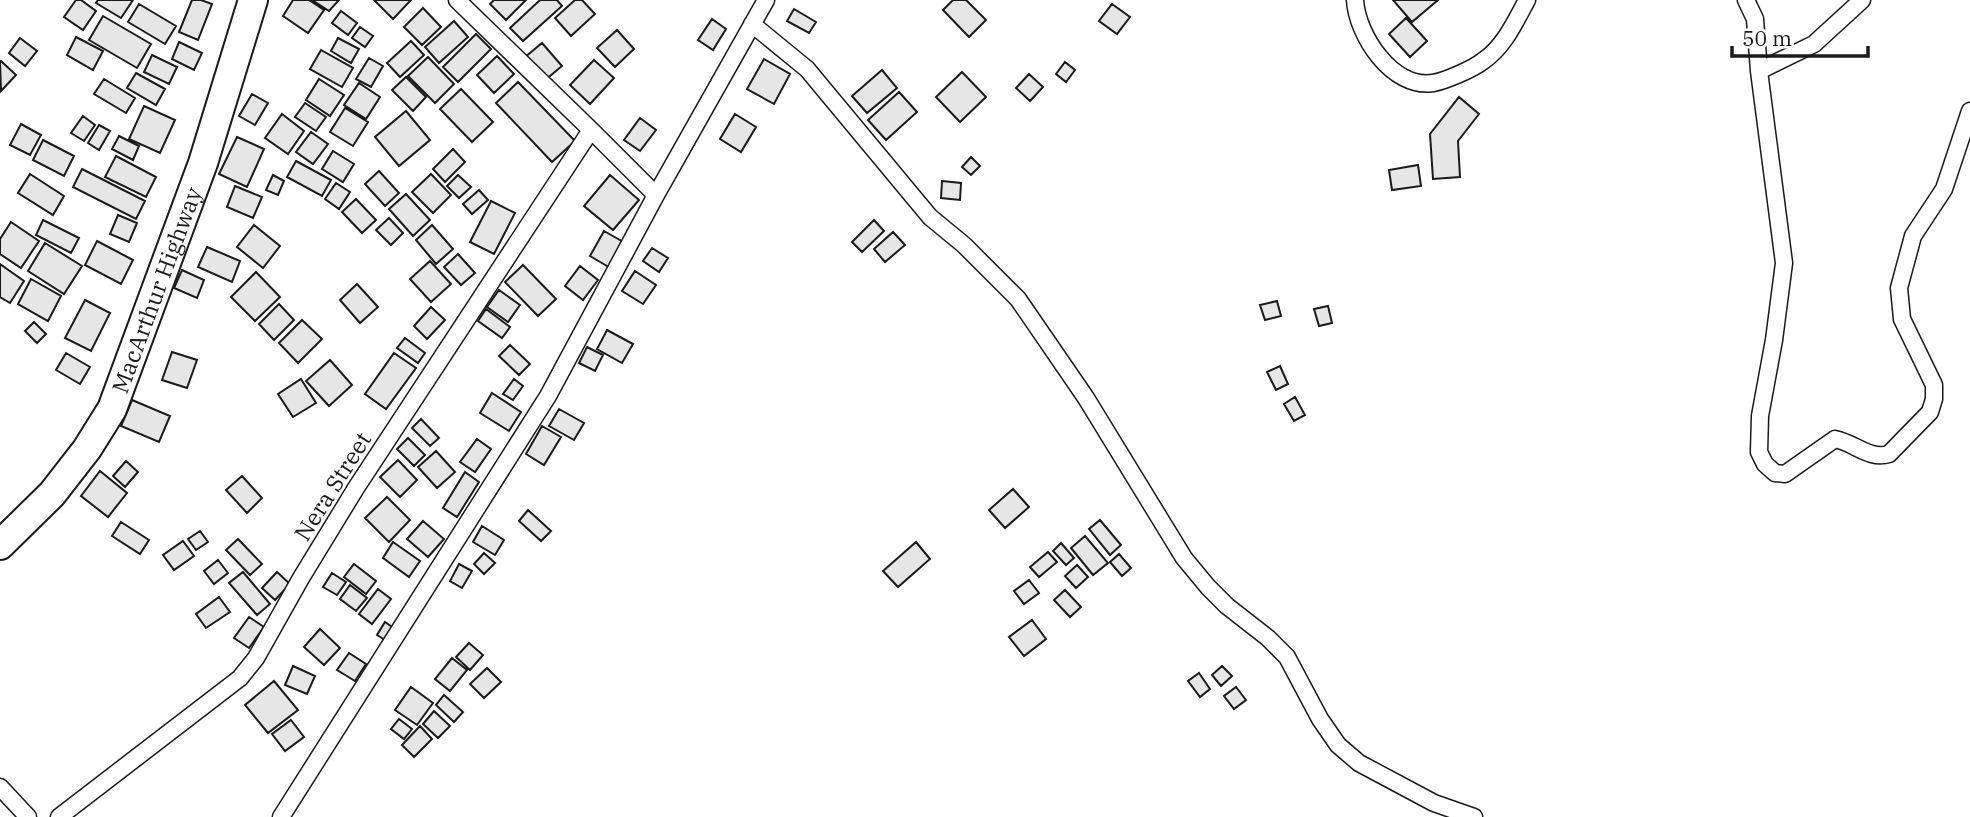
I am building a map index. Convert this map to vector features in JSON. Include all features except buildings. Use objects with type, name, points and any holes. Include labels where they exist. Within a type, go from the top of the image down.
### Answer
[{"type":"highway","name":"MacArthur Highway","points":[[0,545],[52,494],[87,449],[112,410],[202,163],[253,0]]},
{"type":"street","points":[[457,0],[656,195]]},
{"type":"street","points":[[281,817],[548,396],[656,195],[766,0]]},
{"type":"street","points":[[1355,0],[1356,14],[1366,38],[1385,65],[1410,80],[1433,83],[1484,61],[1502,43],[1527,0]]},
{"type":"street","points":[[1746,0],[1755,19],[1759,71],[1784,263],[1760,416],[1759,452],[1774,473],[1785,474],[1835,439],[1845,441],[1872,455],[1880,457],[1889,454],[1930,412],[1934,386],[1902,318],[1899,288],[1913,236],[1944,189],[1970,111]]},
{"type":"street","points":[[1759,71],[1814,44],[1861,0]]},
{"type":"street","points":[[752,23],[807,69],[930,217],[964,245],[1018,299],[1086,398],[1185,558],[1227,606],[1268,638],[1287,657],[1320,719],[1338,745],[1359,763],[1423,797],[1474,817]]},
{"type":"street","name":"Nera Street","points":[[59,817],[240,678],[256,658],[356,488],[592,130]]},
{"type":"street","points":[[0,787],[28,817]]}]
